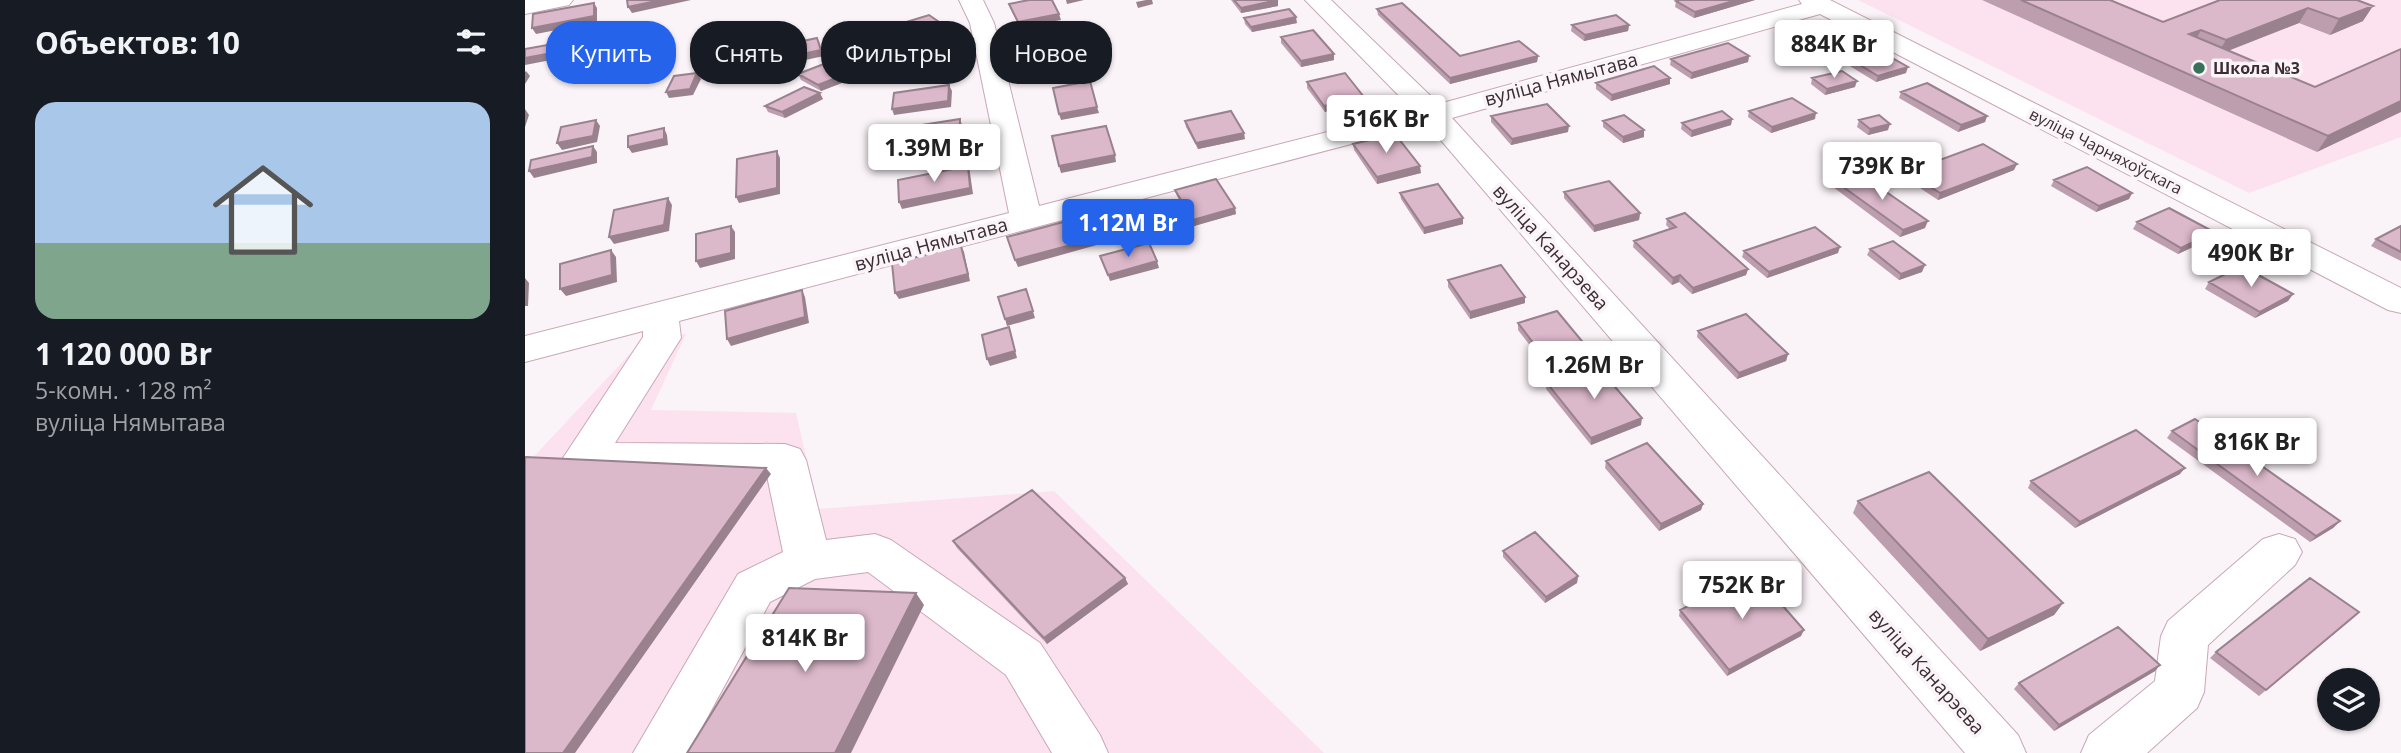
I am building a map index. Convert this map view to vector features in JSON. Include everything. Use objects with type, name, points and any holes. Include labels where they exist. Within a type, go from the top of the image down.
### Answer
[{"type":"street","points":[[525,7],[561,0]]},
{"type":"street","points":[[971,0],[982,23],[1026,218]]},
{"type":"street","name":"вуліца Канарэева","points":[[1317,0],[1433,114],[1999,753]]},
{"type":"street","name":"вуліца Нямытава","points":[[525,349],[1433,114],[1817,3]]},
{"type":"street","name":"вуліца Чарняхоўскага","points":[[1817,3],[2401,302]]},
{"type":"street","points":[[660,316],[662,338],[584,458],[785,460],[808,561]]},
{"type":"street","points":[[660,753],[754,588],[808,561],[875,552],[1023,659],[1081,753]]},
{"type":"street","points":[[2108,753],[2179,692],[2185,636],[2279,552]]},
{"type":"shaded area","name":"Школа №3","points":[[1858,0],[2401,0],[2401,137],[2249,193]]},
{"type":"shaded area","points":[[686,334],[651,410],[796,413],[818,509],[1054,491],[1324,753],[525,753],[525,466],[642,341]]},
{"type":"building","points":[[627,0],[661,0],[628,7]]},
{"type":"building","points":[[1029,0],[1052,0],[1059,14],[1018,21],[1009,4]]},
{"type":"building","points":[[1234,0],[1278,0],[1241,8]]},
{"type":"building","points":[[1737,0],[1695,12],[1676,1]]},
{"type":"building","points":[[2021,0],[2110,0],[2163,22],[2220,0],[2357,0],[2373,6],[2339,19],[2308,8],[2226,40],[2201,30],[2189,34],[2315,87],[2401,49],[2401,101],[2328,136]]},
{"type":"building","points":[[594,3],[594,16],[568,21],[546,21],[546,25],[532,28],[533,14]]},
{"type":"building","points":[[1402,3],[1460,56],[1519,41],[1538,56],[1450,78],[1377,9]]},
{"type":"building","points":[[1289,9],[1296,17],[1251,27],[1244,18]]},
{"type":"building","points":[[929,15],[938,21],[910,21]]},
{"type":"building","points":[[1616,15],[1629,25],[1585,35],[1572,25]]},
{"type":"building","points":[[1313,30],[1334,54],[1301,61],[1281,37]]},
{"type":"building","points":[[817,38],[821,50],[807,53],[807,40]]},
{"type":"building","points":[[1728,43],[1749,56],[1692,73],[1671,59]]},
{"type":"building","points":[[546,45],[546,54],[525,58],[525,49]]},
{"type":"building","points":[[1871,46],[1908,67],[1878,76],[1842,54]]},
{"type":"building","points":[[821,65],[821,84],[807,79],[807,71]]},
{"type":"building","points":[[1654,66],[1670,78],[1612,95],[1596,83]]},
{"type":"building","points":[[1842,71],[1857,81],[1827,89],[1812,78]]},
{"type":"building","points":[[1345,73],[1364,97],[1324,106],[1307,82]]},
{"type":"building","points":[[690,74],[690,84],[692,84],[690,89],[666,92],[670,84],[676,84],[676,76]]},
{"type":"building","points":[[1927,83],[1987,116],[1961,125],[1901,92]]},
{"type":"building","points":[[1091,84],[1097,107],[1059,114],[1053,88]]},
{"type":"building","points":[[949,85],[948,101],[892,109],[894,93]]},
{"type":"building","points":[[804,87],[820,93],[782,112],[765,106]]},
{"type":"building","points":[[1792,98],[1816,113],[1772,127],[1749,111]]},
{"type":"building","points":[[1547,104],[1569,126],[1512,139],[1491,116]]},
{"type":"building","points":[[1231,111],[1244,133],[1196,143],[1185,121]]},
{"type":"building","points":[[1722,111],[1732,119],[1692,131],[1682,123]]},
{"type":"building","points":[[1624,115],[1644,130],[1623,137],[1603,121]]},
{"type":"building","points":[[1879,115],[1890,124],[1870,129],[1859,120]]},
{"type":"building","points":[[960,119],[959,144],[873,158],[877,132]]},
{"type":"building","points":[[596,120],[593,136],[557,143],[561,127]]},
{"type":"building","points":[[1106,126],[1115,155],[1059,166],[1052,136]]},
{"type":"building","points":[[664,128],[664,139],[628,147],[628,136]]},
{"type":"building","points":[[1395,134],[1420,166],[1377,177],[1353,144]]},
{"type":"building","points":[[1983,144],[2017,164],[1940,193],[1907,172]]},
{"type":"building","points":[[593,146],[592,157],[529,171],[531,160]]},
{"type":"building","points":[[777,151],[777,188],[736,197],[737,159]]},
{"type":"building","points":[[968,166],[970,188],[899,202],[898,180]]},
{"type":"building","points":[[2087,167],[2132,193],[2099,206],[2054,180]]},
{"type":"building","points":[[1859,173],[1928,221],[1903,230],[1835,181]]},
{"type":"building","points":[[1216,179],[1235,208],[1193,220],[1175,190]]},
{"type":"building","points":[[1609,181],[1640,213],[1594,226],[1564,192]]},
{"type":"building","points":[[1438,184],[1463,218],[1424,228],[1400,193]]},
{"type":"building","points":[[668,198],[664,225],[609,237],[614,210]]},
{"type":"building","points":[[1123,206],[1134,228],[1015,260],[1007,237]]},
{"type":"building","points":[[2169,208],[2214,232],[2181,248],[2137,222]]},
{"type":"building","points":[[1685,213],[1748,269],[1693,288],[1680,275],[1673,278],[1634,241],[1676,227],[1667,219]]},
{"type":"building","points":[[731,226],[731,253],[696,261],[696,234]]},
{"type":"building","points":[[2401,226],[2401,252],[2376,239]]},
{"type":"building","points":[[1815,227],[1840,247],[1769,272],[1744,251]]},
{"type":"building","points":[[1893,241],[1925,265],[1901,274],[1870,249]]},
{"type":"building","points":[[1149,243],[1157,261],[1108,275],[1100,256]]},
{"type":"building","points":[[961,246],[968,274],[895,293],[892,263]]},
{"type":"building","points":[[611,250],[612,275],[560,289],[560,264]]},
{"type":"building","points":[[1501,265],[1525,297],[1470,312],[1448,280]]},
{"type":"building","points":[[2242,266],[2293,294],[2260,312],[2209,282]]},
{"type":"building","points":[[1026,289],[1033,311],[1005,319],[998,297]]},
{"type":"building","points":[[802,290],[805,317],[727,339],[725,311]]},
{"type":"building","points":[[1557,311],[1591,352],[1551,366],[1518,323]]},
{"type":"building","points":[[1746,314],[1788,354],[1739,373],[1698,331]]},
{"type":"building","points":[[1009,327],[1015,351],[987,359],[982,335]]},
{"type":"building","points":[[1596,365],[1642,418],[1591,438],[1547,383]]},
{"type":"building","points":[[2195,419],[2340,521],[2316,536],[2172,431]]},
{"type":"building","points":[[2136,430],[2185,468],[2080,522],[2031,481]]},
{"type":"building","points":[[1647,443],[1703,504],[1661,524],[1606,461]]},
{"type":"building","points":[[525,457],[766,468],[563,753],[525,753]]},
{"type":"building","points":[[1929,472],[2063,603],[1988,639],[1858,501]]},
{"type":"building","points":[[1032,490],[1125,578],[1044,638],[953,541]]},
{"type":"building","points":[[1535,532],[1578,576],[1546,597],[1503,551]]},
{"type":"building","points":[[1754,573],[1804,630],[1729,670],[1680,610]]},
{"type":"building","points":[[2310,578],[2359,612],[2266,690],[2216,652]]},
{"type":"building","points":[[789,588],[916,593],[835,753],[687,753]]},
{"type":"building","points":[[2118,627],[2160,665],[2059,725],[2019,683]]},
{"type":"place","name":"Школа №3","points":[[2199,68]]}]
